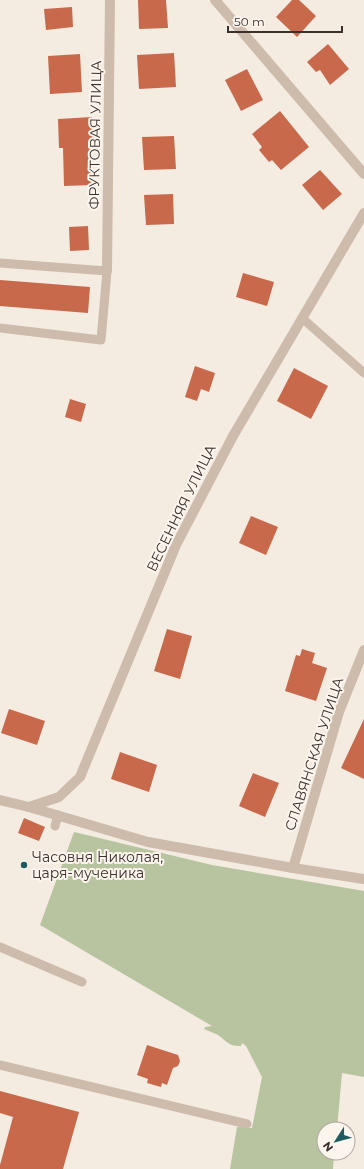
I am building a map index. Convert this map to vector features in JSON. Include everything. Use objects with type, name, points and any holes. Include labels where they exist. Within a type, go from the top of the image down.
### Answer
[{"type":"street","name":"ФРУКТОВАЯ УЛИЦА","points":[[107,270],[110,0]]},
{"type":"street","points":[[215,0],[364,174]]},
{"type":"street","name":"ВЕСЕННЯЯ УЛИЦА","points":[[29,807],[59,797],[80,777],[176,545],[233,436],[364,213]]},
{"type":"street","name":"СЛАВЯНСКАЯ УЛИЦА","points":[[292,868],[339,712],[364,650]]},
{"type":"street","points":[[0,800],[58,815],[148,842],[292,868],[364,879]]},
{"type":"lane","points":[[0,263],[107,270],[101,340],[0,328]]},
{"type":"lane","points":[[302,318],[364,373]]},
{"type":"lane","points":[[55,826],[58,815]]},
{"type":"lane","points":[[0,948],[82,982]]},
{"type":"lane","points":[[0,1064],[247,1124]]},
{"type":"green space","points":[[74,832],[212,865],[364,891],[364,1077],[342,1073],[338,1121],[316,1121],[316,1161],[334,1161],[333,1169],[230,1169],[237,1127],[252,1128],[262,1077],[246,1046],[242,1043],[241,1046],[232,1045],[220,1036],[204,1029],[205,1027],[212,1026],[40,925]]},
{"type":"building","points":[[138,0],[166,0],[168,28],[139,29]]},
{"type":"building","points":[[292,0],[299,0],[316,16],[297,37],[276,17]]},
{"type":"building","points":[[72,7],[73,27],[46,30],[44,9]]},
{"type":"building","points":[[328,44],[349,69],[330,85],[320,70],[316,72],[307,62]]},
{"type":"building","points":[[174,53],[176,87],[139,89],[137,55]]},
{"type":"building","points":[[80,54],[82,92],[50,94],[48,56]]},
{"type":"building","points":[[247,69],[263,100],[241,111],[225,80]]},
{"type":"building","points":[[280,111],[309,147],[281,170],[272,160],[269,162],[259,150],[262,147],[252,134]]},
{"type":"building","points":[[92,117],[94,147],[91,147],[93,185],[64,186],[63,148],[59,148],[58,119]]},
{"type":"building","points":[[174,136],[176,169],[144,170],[142,137]]},
{"type":"building","points":[[320,170],[342,194],[323,210],[302,185]]},
{"type":"building","points":[[173,194],[174,224],[146,225],[144,195]]},
{"type":"building","points":[[88,226],[89,250],[70,251],[69,227]]},
{"type":"building","points":[[243,273],[274,282],[267,306],[236,297]]},
{"type":"building","points":[[0,280],[90,287],[88,313],[0,306]]},
{"type":"building","points":[[195,366],[215,373],[209,392],[201,389],[197,401],[185,397]]},
{"type":"building","points":[[294,368],[328,386],[311,419],[277,401]]},
{"type":"building","points":[[70,399],[86,404],[81,422],[65,417]]},
{"type":"building","points":[[251,516],[278,527],[266,555],[239,543]]},
{"type":"building","points":[[167,629],[192,636],[180,679],[154,671]]},
{"type":"building","points":[[302,649],[315,653],[312,663],[327,668],[316,701],[285,691],[296,655],[300,656]]},
{"type":"building","points":[[9,709],[45,721],[37,745],[1,733]]},
{"type":"building","points":[[364,719],[364,779],[341,768]]},
{"type":"building","points":[[120,752],[157,765],[149,792],[111,779]]},
{"type":"building","points":[[253,773],[279,783],[265,817],[239,806]]},
{"type":"building","points":[[24,818],[45,827],[39,841],[18,833]]},
{"type":"building","points":[[147,1045],[178,1055],[180,1061],[178,1066],[173,1068],[167,1085],[162,1083],[161,1087],[147,1083],[148,1079],[137,1075]]},
{"type":"building","points":[[0,1091],[79,1112],[63,1169],[0,1169],[13,1117],[0,1113]]},
{"type":"place","name":"Часовня Николая, царя-мученика","points":[[24,865]]}]
